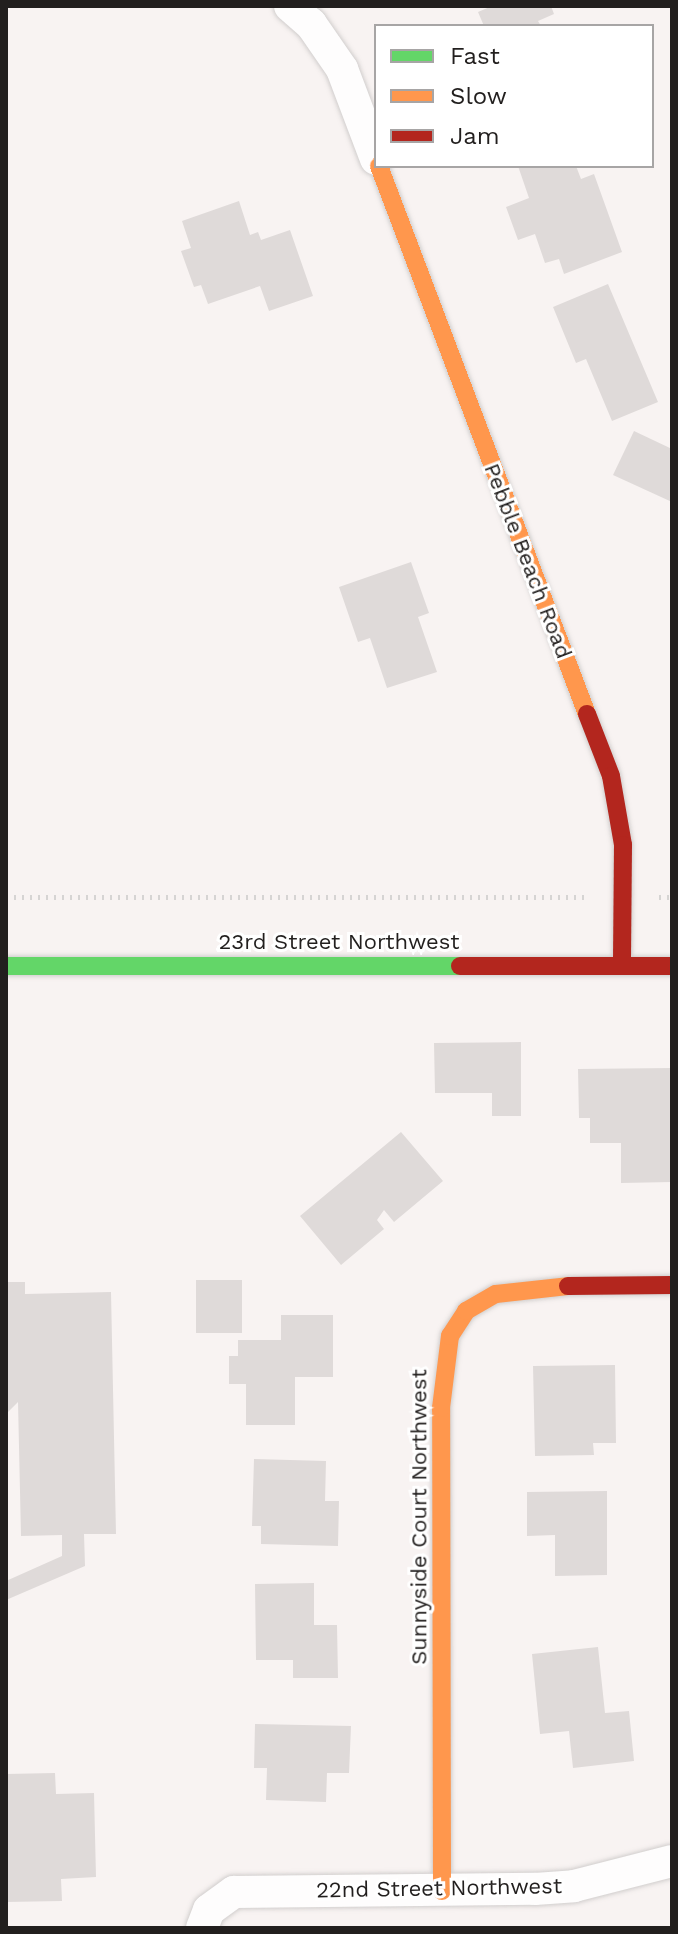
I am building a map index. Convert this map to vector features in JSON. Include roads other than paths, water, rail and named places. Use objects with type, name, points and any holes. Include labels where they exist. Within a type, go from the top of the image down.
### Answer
[{"type":"street","points":[[290,6],[311,24],[342,69],[374,154]]},
{"type":"street","name":"Pebble Beach Road","points":[[380,168],[611,776],[623,845],[622,966]]},
{"type":"street","name":"23rd Street Northwest","points":[[6,966],[672,966]]},
{"type":"street","name":"Sunnyside Court Northwest","points":[[442,1891],[441,1408],[442,1367],[450,1336],[466,1311],[496,1294],[531,1287],[672,1285]]},
{"type":"street","name":"22nd Street Northwest","points":[[206,1919],[234,1892],[442,1891],[574,1886],[672,1861]]}]
